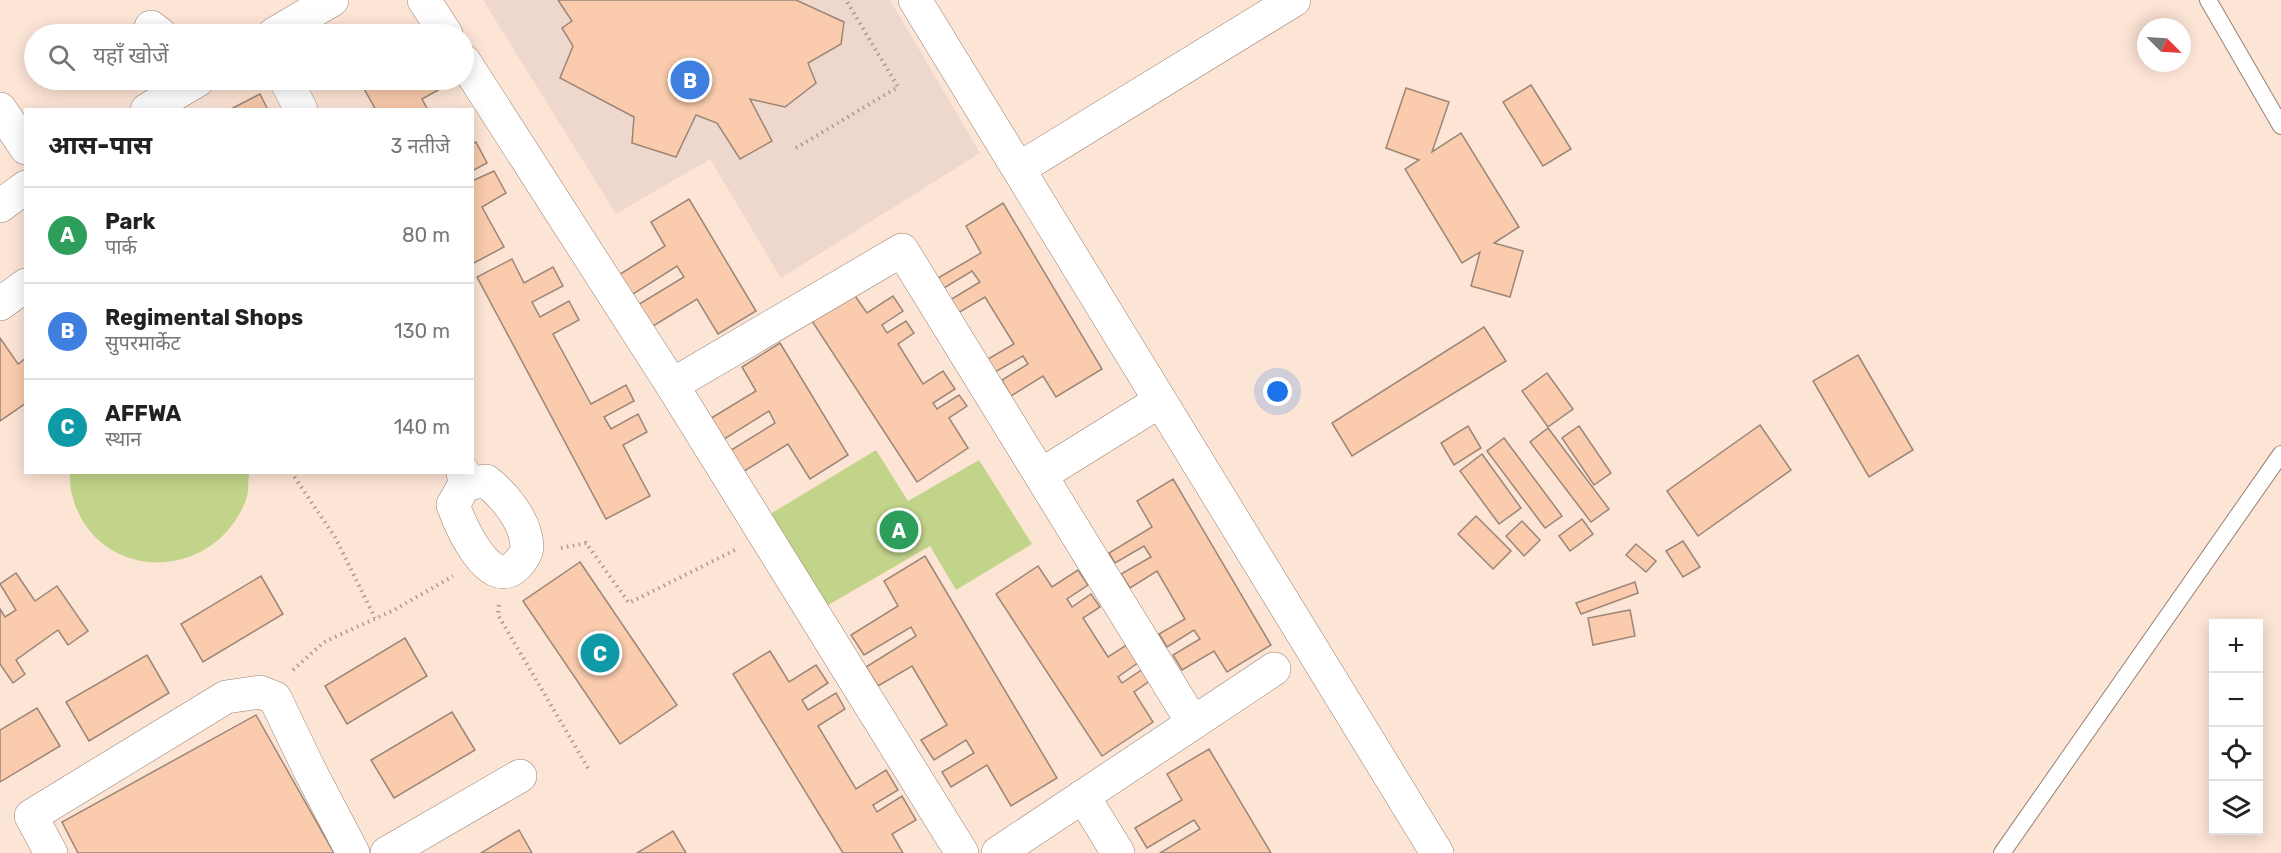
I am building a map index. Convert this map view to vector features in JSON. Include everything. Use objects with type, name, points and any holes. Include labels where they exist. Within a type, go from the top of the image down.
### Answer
[{"type":"street","points":[[291,24],[332,0]]},
{"type":"street","points":[[424,0],[440,24]]},
{"type":"street","points":[[915,0],[1020,168],[1437,853]]},
{"type":"street","points":[[1020,168],[1294,0]]},
{"type":"street","points":[[474,77],[672,385],[962,853]]},
{"type":"street","points":[[150,108],[181,90]]},
{"type":"street","points":[[291,90],[300,108]]},
{"type":"street","points":[[0,109],[24,145]]},
{"type":"street","points":[[0,206],[24,188]]},
{"type":"street","points":[[672,385],[902,250],[1193,723]]},
{"type":"street","points":[[0,304],[24,286]]},
{"type":"street","points":[[1041,475],[1160,401]]},
{"type":"street","points":[[464,478],[486,481],[499,491],[516,514],[527,547],[502,562],[474,549],[460,525],[453,505],[464,478]]},
{"type":"street","points":[[998,853],[1274,669]]},
{"type":"street","points":[[51,853],[31,816],[226,697],[260,692],[276,698],[309,769],[353,853]]},
{"type":"street","points":[[387,853],[520,776]]},
{"type":"street","points":[[1083,796],[1118,853]]},
{"type":"lane","points":[[2208,0],[2281,126]]},
{"type":"lane","points":[[2002,853],[2281,454]]},
{"type":"path","points":[[796,148],[898,87],[846,0]]},
{"type":"path","points":[[292,474],[335,537],[375,618]]},
{"type":"path","points":[[276,698],[281,681],[324,642],[502,562],[586,543],[629,603],[765,535]]},
{"type":"path","points":[[502,562],[498,615],[588,768]]},
{"type":"shaded area","points":[[483,0],[890,0],[980,153],[781,278],[710,159],[616,214]]},
{"type":"green space","points":[[876,450],[908,501],[979,460],[1032,544],[956,590],[930,546],[823,608],[767,516]]},
{"type":"green space","points":[[70,474],[249,474],[246,500],[230,528],[208,547],[183,559],[155,562],[128,558],[104,545],[85,524],[70,487]]},
{"type":"building","points":[[558,0],[796,0],[844,22],[841,44],[808,63],[816,83],[785,107],[750,99],[772,141],[740,159],[717,123],[696,115],[676,157],[632,143],[634,117],[560,78],[573,46],[562,28],[572,21]]},
{"type":"building","points":[[1531,85],[1571,149],[1543,166],[1503,102]]},
{"type":"building","points":[[1406,88],[1449,102],[1432,152],[1461,133],[1519,227],[1494,243],[1523,251],[1510,297],[1471,286],[1480,252],[1462,263],[1405,169],[1419,160],[1386,148]]},
{"type":"building","points":[[365,90],[438,90],[422,99],[427,108],[375,108]]},
{"type":"building","points":[[260,94],[267,108],[233,108]]},
{"type":"building","points":[[476,142],[487,163],[474,170],[474,143]]},
{"type":"building","points":[[494,171],[506,193],[482,207],[504,247],[474,263],[474,180]]},
{"type":"building","points":[[689,199],[756,311],[718,334],[697,299],[650,328],[636,306],[684,277],[677,266],[630,296],[617,276],[665,246],[651,222]]},
{"type":"building","points":[[1003,203],[1102,369],[1056,397],[1043,376],[1011,396],[1002,380],[1028,364],[1023,356],[995,372],[988,359],[1014,344],[985,297],[958,313],[950,300],[980,282],[972,271],[944,288],[938,278],[981,253],[966,226]]},
{"type":"building","points":[[512,259],[524,283],[553,267],[563,286],[532,302],[540,317],[569,301],[579,320],[553,334],[591,404],[626,385],[634,401],[604,417],[611,429],[638,414],[647,432],[623,445],[650,496],[606,519],[477,277]]},
{"type":"building","points":[[853,293],[867,313],[893,296],[903,311],[882,325],[887,333],[906,321],[914,333],[898,344],[923,384],[943,371],[955,389],[933,403],[937,409],[959,395],[967,406],[949,418],[968,448],[917,482],[812,321]]},
{"type":"building","points":[[1484,327],[1506,361],[1352,456],[1332,423]]},
{"type":"building","points":[[0,338],[18,364],[24,360],[24,404],[0,421]]},
{"type":"building","points":[[780,343],[848,455],[810,479],[788,444],[741,473],[728,452],[775,423],[769,411],[721,441],[708,420],[756,391],[742,367]]},
{"type":"building","points":[[1858,355],[1913,450],[1869,477],[1813,381]]},
{"type":"building","points":[[1547,373],[1573,409],[1548,427],[1522,391]]},
{"type":"building","points":[[1760,425],[1791,470],[1698,536],[1667,491]]},
{"type":"building","points":[[1468,426],[1481,448],[1454,465],[1441,443]]},
{"type":"building","points":[[1579,426],[1611,473],[1594,485],[1562,438]]},
{"type":"building","points":[[1548,428],[1609,509],[1591,522],[1530,442]]},
{"type":"building","points":[[1504,438],[1562,516],[1545,528],[1487,451]]},
{"type":"building","points":[[1482,454],[1521,508],[1499,524],[1460,471]]},
{"type":"building","points":[[1173,479],[1271,645],[1227,672],[1214,651],[1182,670],[1173,655],[1200,639],[1194,630],[1167,647],[1159,634],[1185,619],[1157,571],[1130,588],[1121,574],[1151,557],[1144,546],[1115,563],[1109,553],[1152,527],[1137,501]]},
{"type":"building","points":[[1476,516],[1511,551],[1493,569],[1458,534]]},
{"type":"building","points":[[1582,519],[1593,534],[1570,551],[1559,536]]},
{"type":"building","points":[[1522,521],[1540,540],[1524,556],[1506,536]]},
{"type":"building","points":[[1683,541],[1700,567],[1683,577],[1666,551]]},
{"type":"building","points":[[1636,544],[1656,561],[1646,572],[1626,555]]},
{"type":"building","points":[[925,556],[1057,778],[1011,806],[987,765],[951,787],[942,772],[974,753],[966,740],[934,760],[921,740],[947,725],[912,666],[878,686],[866,667],[916,636],[911,627],[864,655],[851,635],[898,606],[884,581]]},
{"type":"building","points":[[580,562],[677,705],[620,744],[523,601]]},
{"type":"building","points":[[1038,566],[1052,587],[1078,570],[1088,585],[1067,599],[1072,607],[1091,594],[1100,607],[1083,618],[1108,657],[1128,644],[1139,662],[1118,677],[1122,683],[1143,669],[1151,680],[1134,692],[1153,722],[1102,756],[996,594]]},
{"type":"building","points":[[16,573],[35,601],[57,586],[88,631],[68,645],[58,630],[16,660],[25,674],[13,683],[0,664],[0,609],[5,617],[16,610],[0,584]]},
{"type":"building","points":[[261,576],[283,614],[203,662],[181,624]]},
{"type":"building","points":[[1635,582],[1638,593],[1581,614],[1576,603]]},
{"type":"building","points":[[1630,610],[1635,636],[1593,645],[1588,618]]},
{"type":"building","points":[[405,638],[427,676],[347,724],[325,686]]},
{"type":"building","points":[[770,651],[789,682],[816,665],[828,683],[802,700],[808,710],[836,693],[845,709],[818,726],[856,789],[886,770],[898,790],[873,805],[877,812],[902,796],[916,820],[892,834],[903,853],[843,853],[733,674]]},
{"type":"building","points":[[147,655],[169,693],[89,741],[66,702]]},
{"type":"building","points":[[37,708],[60,746],[0,782],[0,730]]},
{"type":"building","points":[[452,712],[475,750],[394,798],[371,760]]},
{"type":"building","points":[[256,715],[334,853],[78,853],[62,822]]},
{"type":"building","points":[[1209,749],[1271,853],[1160,853],[1200,829],[1194,820],[1147,848],[1135,828],[1182,800],[1167,774]]},
{"type":"building","points":[[519,830],[532,853],[481,853]]},
{"type":"building","points":[[673,831],[686,853],[637,853]]},
{"type":"place","name":"Regimental Shops","points":[[690,80]]},
{"type":"place","name":"Park","points":[[899,530]]},
{"type":"place","name":"AFFWA","points":[[600,653]]}]
